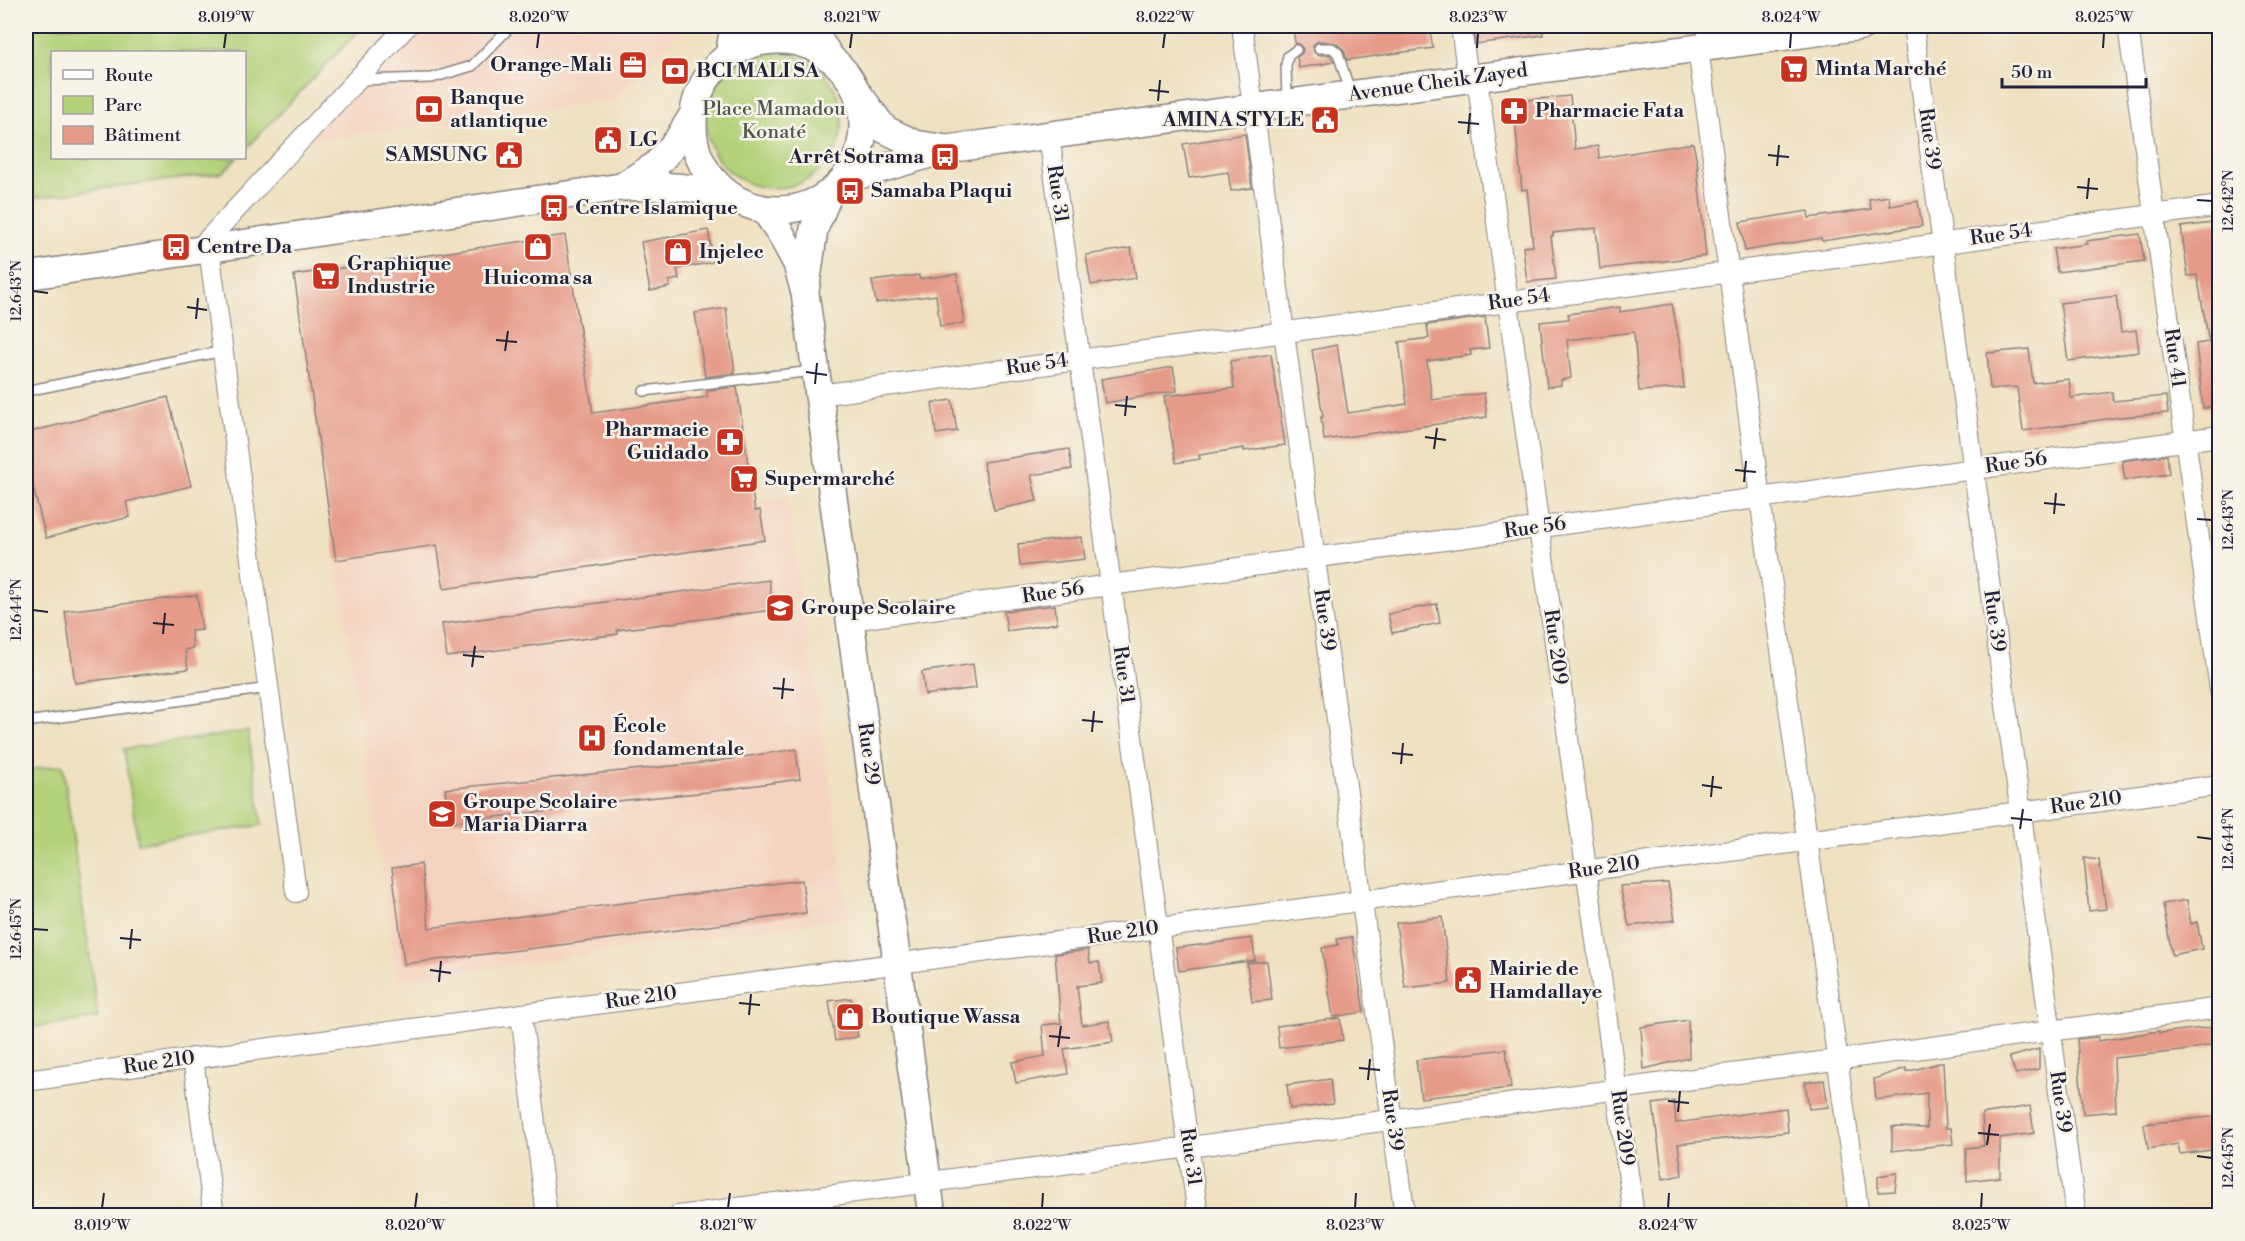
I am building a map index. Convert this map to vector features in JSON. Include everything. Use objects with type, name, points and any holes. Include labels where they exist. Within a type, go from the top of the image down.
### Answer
[{"type":"main road","points":[[807,26],[826,54],[844,71],[857,92],[863,115],[862,138],[855,160],[836,187]]},
{"type":"main road","name":"Avenue Cheik Zayed","points":[[857,92],[884,129],[915,144],[946,149],[1472,78],[1705,40],[1862,26]]},
{"type":"main road","points":[[621,187],[656,165],[677,141],[691,118],[703,80],[734,39],[754,42],[779,39],[804,44],[826,54]]},
{"type":"main road","points":[[691,118],[694,148],[707,174],[728,195]]},
{"type":"main road","points":[[26,276],[621,187],[661,185],[692,187],[728,195],[745,204],[764,209],[798,208],[836,187],[946,149]]},
{"type":"main road","name":"Rue 29","points":[[805,293],[814,229],[836,187]]},
{"type":"main road","name":"Rue 29","points":[[764,209],[797,264],[805,293],[932,1215]]},
{"type":"street","points":[[296,892],[224,351],[204,250],[407,26]]},
{"type":"street","name":"Rue 39","points":[[1242,26],[1405,1215]]},
{"type":"street","name":"Rue 209","points":[[1461,26],[1472,78],[1508,302],[1634,1215]]},
{"type":"street","name":"Rue 39","points":[[1913,26],[2076,1215]]},
{"type":"street","name":"Rue 41","points":[[2128,26],[2220,690]]},
{"type":"street","points":[[1705,40],[1729,272],[1859,1215]]},
{"type":"street","name":"Rue 31","points":[[1049,135],[1198,1215]]},
{"type":"street","name":"Rue 54","points":[[817,383],[1080,360],[2220,206]]},
{"type":"street","name":"Rue 56","points":[[850,620],[2220,436]]},
{"type":"street","name":"Rue 210","points":[[26,1081],[2220,785]]},
{"type":"street","points":[[678,1215],[2220,1008]]},
{"type":"street","points":[[521,1014],[547,1215]]},
{"type":"street","points":[[193,1058],[214,1215]]},
{"type":"lane","points":[[356,81],[432,78],[472,66],[511,26]]},
{"type":"lane","points":[[1319,48],[1332,48],[1338,53],[1350,95]]},
{"type":"lane","points":[[1287,103],[1286,64],[1288,56],[1296,50]]},
{"type":"lane","points":[[26,390],[224,351]]},
{"type":"lane","points":[[644,391],[817,383]]},
{"type":"lane","points":[[26,722],[269,688]]},
{"type":"shaded area","points":[[415,26],[685,26],[614,100],[304,142]]},
{"type":"shaded area","name":"École fondamentale","points":[[787,495],[849,917],[398,981],[336,560]]},
{"type":"green space","points":[[26,26],[363,26],[246,149],[246,51],[51,51],[51,159],[236,159],[222,173],[26,199]]},
{"type":"green space","name":"Place Mamadou Konaté","points":[[774,52],[800,57],[812,63],[822,72],[831,82],[837,94],[842,120],[837,146],[831,158],[822,168],[812,177],[800,183],[774,188],[748,183],[736,177],[726,168],[717,158],[711,146],[706,120],[711,94],[717,82],[726,72],[736,63],[748,57]]},
{"type":"green space","points":[[248,731],[262,825],[138,843],[124,749]]},
{"type":"green space","points":[[63,765],[98,1018],[26,1028],[26,770]]},
{"type":"building","points":[[1293,26],[1429,26],[1433,48],[1347,60],[1344,50],[1336,43],[1318,41],[1313,45],[1314,52],[1318,55],[1330,55],[1334,62],[1299,68],[1297,57],[1303,49],[1295,43]]},
{"type":"building","points":[[1473,26],[1542,26],[1543,35],[1475,44]]},
{"type":"building","points":[[1570,96],[1575,149],[1598,146],[1599,158],[1693,143],[1698,166],[1706,256],[1600,269],[1596,228],[1553,233],[1551,236],[1556,279],[1527,282],[1523,247],[1533,246],[1527,189],[1522,190],[1513,101]]},
{"type":"building","points":[[1245,134],[1252,188],[1231,191],[1228,172],[1189,178],[1183,144]]},
{"type":"building","points":[[1889,196],[1890,206],[1918,201],[1922,226],[1822,241],[1821,238],[1745,251],[1740,222],[1808,211],[1809,218],[1871,209],[1869,199]]},
{"type":"building","points":[[2220,222],[2220,405],[2203,408],[2196,344],[2209,342],[2197,275],[2188,276],[2181,227]]},
{"type":"building","name":"Injelec","points":[[708,230],[714,262],[677,269],[679,279],[669,281],[670,287],[650,291],[641,242]]},
{"type":"building","points":[[2140,234],[2144,261],[2057,272],[2053,249],[2087,244],[2086,241]]},
{"type":"building","points":[[565,235],[593,413],[707,397],[707,390],[737,387],[755,511],[760,510],[765,540],[444,589],[437,545],[336,560],[294,275]]},
{"type":"building","points":[[1131,248],[1136,278],[1091,285],[1086,255]]},
{"type":"building","points":[[957,274],[964,323],[940,326],[936,295],[876,303],[872,281],[919,275],[919,279]]},
{"type":"building","points":[[2116,296],[2121,332],[2136,330],[2139,352],[2068,361],[2060,303]]},
{"type":"building","points":[[1672,304],[1680,345],[1684,388],[1639,391],[1634,332],[1567,340],[1571,378],[1561,380],[1561,385],[1547,387],[1540,322],[1569,319],[1568,314],[1620,307],[1620,312]]},
{"type":"building","points":[[726,308],[735,373],[705,377],[695,313]]},
{"type":"building","points":[[1485,317],[1489,348],[1470,350],[1471,355],[1427,361],[1432,400],[1484,393],[1487,417],[1324,440],[1321,417],[1323,417],[1312,350],[1337,345],[1348,413],[1407,404],[1399,342],[1429,338],[1427,325]]},
{"type":"building","points":[[2029,349],[2033,383],[2069,379],[2071,398],[2112,392],[2113,401],[2166,396],[2168,413],[2120,417],[2023,431],[2017,387],[1990,389],[1987,353]]},
{"type":"building","points":[[1271,354],[1285,445],[1199,455],[1200,459],[1176,463],[1164,396],[1234,388],[1230,361]]},
{"type":"building","points":[[1173,367],[1177,391],[1105,403],[1101,379]]},
{"type":"building","points":[[168,397],[191,486],[126,502],[130,517],[46,538],[26,459],[26,433]]},
{"type":"building","points":[[952,400],[957,431],[936,434],[932,403]]},
{"type":"building","points":[[1069,449],[1072,469],[1031,475],[1037,501],[994,510],[983,462]]},
{"type":"building","points":[[2167,455],[2169,474],[2125,480],[2122,461]]},
{"type":"building","points":[[1082,537],[1085,559],[1020,566],[1018,544]]},
{"type":"building","points":[[769,580],[773,610],[617,630],[618,634],[447,657],[442,624]]},
{"type":"building","points":[[197,595],[202,630],[191,631],[193,648],[185,650],[188,669],[75,683],[65,611]]},
{"type":"building","points":[[1437,604],[1440,623],[1392,633],[1388,614]]},
{"type":"building","points":[[1055,605],[1057,623],[1007,631],[1004,611]]},
{"type":"building","points":[[973,664],[976,688],[925,695],[922,672]]},
{"type":"building","points":[[796,749],[800,779],[708,792],[597,803],[597,806],[449,822],[445,789],[711,762]]},
{"type":"building","points":[[2084,858],[2099,860],[2106,909],[2089,911]]},
{"type":"building","points":[[421,864],[429,928],[802,880],[806,913],[404,964],[392,868]]},
{"type":"building","points":[[1668,883],[1675,920],[1629,926],[1620,886]]},
{"type":"building","points":[[2187,900],[2191,924],[2197,922],[2202,949],[2172,955],[2163,904]]},
{"type":"building","points":[[1442,917],[1450,983],[1405,988],[1396,923]]},
{"type":"building","points":[[1352,937],[1364,1012],[1333,1017],[1322,948],[1338,945],[1337,939]]},
{"type":"building","points":[[1252,938],[1255,960],[1179,971],[1176,948]]},
{"type":"building","points":[[1088,950],[1090,963],[1099,962],[1102,983],[1077,986],[1082,1025],[1109,1021],[1113,1042],[1064,1049],[1068,1074],[1016,1083],[1012,1062],[1045,1056],[1042,1025],[1061,1023],[1055,954]]},
{"type":"building","points":[[1267,961],[1272,1000],[1252,1002],[1247,963]]},
{"type":"building","points":[[851,998],[858,1037],[835,1041],[829,1001]]},
{"type":"building","points":[[1340,1018],[1343,1040],[1279,1048],[1277,1026]]},
{"type":"building","points":[[1688,1020],[1689,1058],[1644,1069],[1641,1027]]},
{"type":"building","points":[[2220,1026],[2220,1043],[2182,1051],[2114,1058],[2116,1111],[2083,1114],[2077,1039],[2098,1037],[2098,1041],[2159,1031],[2159,1033]]},
{"type":"building","points":[[1506,1049],[1511,1088],[1421,1098],[1416,1060]]},
{"type":"building","points":[[2039,1049],[2039,1069],[2016,1074],[2009,1057]]},
{"type":"building","points":[[1943,1062],[1946,1128],[1951,1128],[1953,1144],[1892,1151],[1892,1127],[1927,1128],[1927,1093],[1876,1100],[1874,1079],[1906,1068],[1906,1072]]},
{"type":"building","points":[[1330,1079],[1333,1104],[1290,1109],[1287,1085]]},
{"type":"building","points":[[1824,1080],[1828,1107],[1809,1109],[1805,1082]]},
{"type":"building","points":[[1674,1101],[1676,1123],[1786,1108],[1788,1132],[1678,1144],[1682,1175],[1663,1179],[1653,1104]]},
{"type":"building","points":[[2030,1106],[2034,1133],[2000,1138],[2000,1177],[1967,1181],[1966,1148],[1984,1146],[1982,1114]]},
{"type":"building","points":[[2220,1116],[2220,1149],[2180,1154],[2178,1144],[2148,1149],[2144,1124]]},
{"type":"building","points":[[1897,1173],[1895,1191],[1878,1192],[1878,1176]]},
{"type":"place","name":"Orange-Mali","points":[[633,65]]},
{"type":"place","name":"Minta Marché","points":[[1794,69]]},
{"type":"place","name":"BCI MALI SA","points":[[675,71]]},
{"type":"place","name":"Banque atlantique","points":[[429,109]]},
{"type":"place","name":"Pharmacie Fata","points":[[1514,111]]},
{"type":"place","name":"AMINA STYLE","points":[[1325,120]]},
{"type":"place","name":"LG","points":[[608,140]]},
{"type":"place","name":"SAMSUNG","points":[[509,155]]},
{"type":"place","name":"Arrêt Sotrama","points":[[945,157]]},
{"type":"place","name":"Samaba Plaqui","points":[[850,191]]},
{"type":"place","name":"Centre Islamique","points":[[554,208]]},
{"type":"place","name":"Centre Da","points":[[176,247]]},
{"type":"place","name":"Huicoma sa","points":[[538,247]]},
{"type":"place","name":"Injelec","points":[[678,252]]},
{"type":"place","name":"Graphique Industrie","points":[[326,276]]},
{"type":"place","name":"Pharmacie Guidado","points":[[730,442]]},
{"type":"place","name":"Supermarché","points":[[744,479]]},
{"type":"place","name":"Groupe Scolaire","points":[[780,608]]},
{"type":"place","name":"École fondamentale","points":[[592,738]]},
{"type":"place","name":"Groupe Scolaire Maria Diarra","points":[[442,814]]},
{"type":"place","name":"Mairie de Hamdallaye","points":[[1468,980]]},
{"type":"place","name":"Boutique Wassa","points":[[850,1017]]}]
